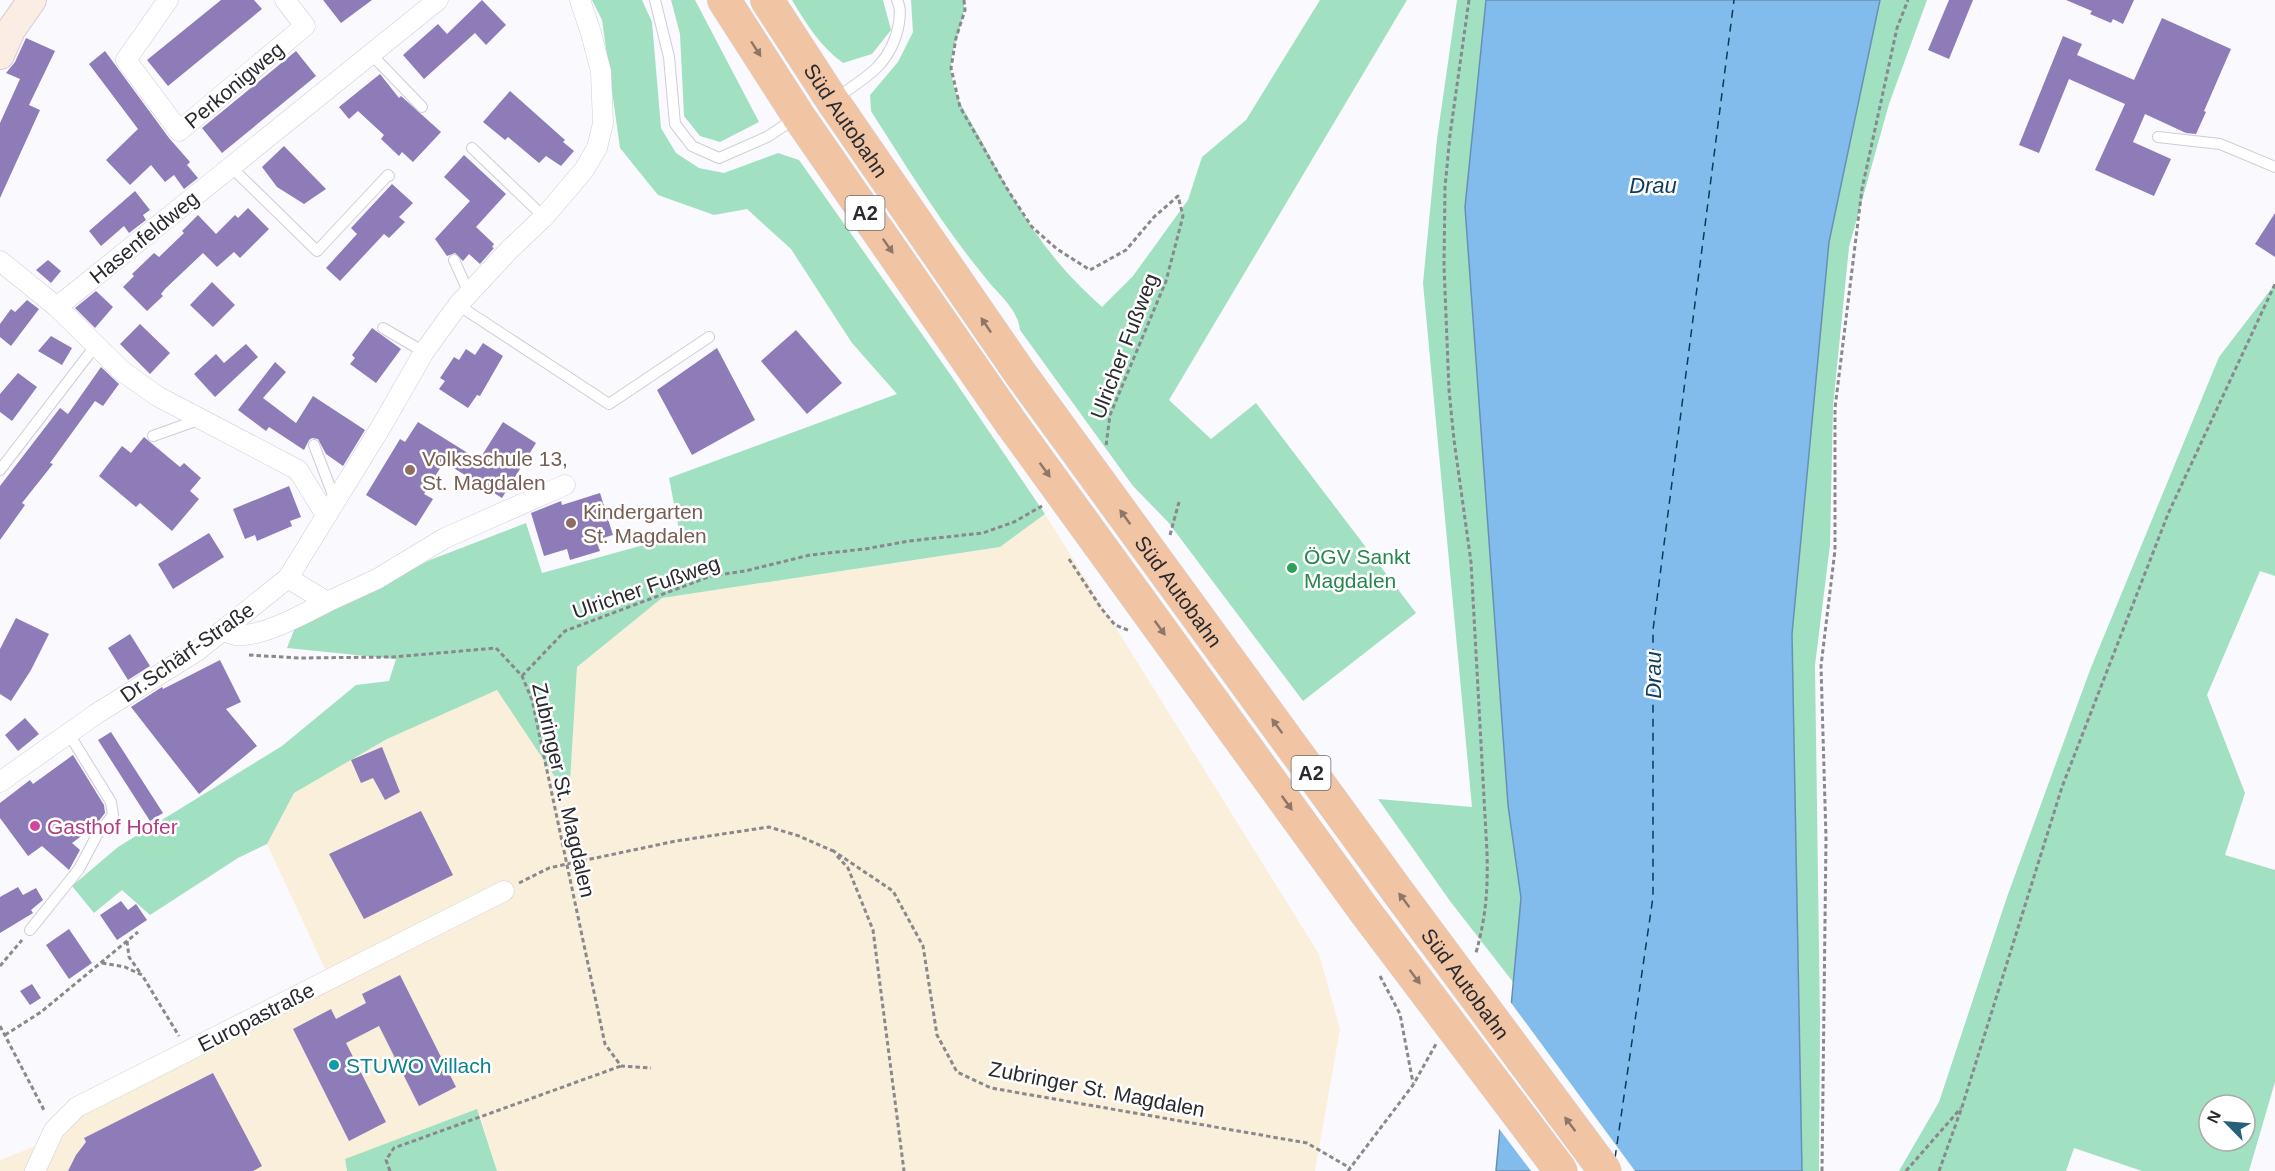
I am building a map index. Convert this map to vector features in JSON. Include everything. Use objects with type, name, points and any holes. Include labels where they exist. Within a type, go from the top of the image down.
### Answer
[{"type":"highway","name":"Süd Autobahn","points":[[724,0],[799,117],[1011,423],[1364,909],[1561,1171]]},
{"type":"highway","name":"Süd Autobahn","points":[[767,0],[832,100],[1020,373],[1384,873],[1605,1171]]},
{"type":"street","points":[[0,55],[11,30],[32,0]]},
{"type":"street","name":"Perkonigweg","points":[[168,0],[126,60],[179,130],[305,26],[285,0]]},
{"type":"street","name":"Hasenfeldweg","points":[[57,307],[438,0]]},
{"type":"street","name":"Dr.Schärf-Straße","points":[[0,782],[197,651],[288,578],[381,427],[424,352],[464,299],[510,249],[544,217],[584,170],[597,148],[603,123],[601,72],[591,33],[579,0]]},
{"type":"street","points":[[0,261],[57,307],[122,371],[157,396],[298,470],[331,507]]},
{"type":"street","points":[[222,630],[238,635],[250,634],[280,625],[377,579],[445,538],[565,485]]},
{"type":"street","points":[[288,578],[327,602]]},
{"type":"street","name":"Europastraße","points":[[34,1171],[54,1130],[77,1107],[504,891]]},
{"type":"lane","points":[[656,0],[669,57],[675,124],[692,146],[719,158],[767,137],[799,117]]},
{"type":"lane","points":[[832,100],[883,63],[897,37],[901,8],[897,0]]},
{"type":"lane","points":[[371,54],[422,107]]},
{"type":"lane","points":[[2158,137],[2220,144],[2275,167]]},
{"type":"lane","points":[[472,148],[544,217]]},
{"type":"lane","points":[[231,167],[316,251],[389,176]]},
{"type":"lane","points":[[454,260],[464,299],[609,404],[709,338]]},
{"type":"lane","points":[[383,328],[424,352]]},
{"type":"lane","points":[[0,470],[96,345]]},
{"type":"lane","points":[[153,436],[201,419]]},
{"type":"lane","points":[[314,445],[331,507]]},
{"type":"lane","points":[[30,930],[80,869],[97,835],[113,815],[111,802],[69,734]]},
{"type":"path","name":"Ulricher Fußweg","points":[[964,0],[965,10],[956,38],[951,68],[960,106],[1009,192],[1032,227],[1057,249],[1090,270],[1126,250],[1154,217],[1178,196],[1183,216],[1166,281],[1110,415],[1106,446]]},
{"type":"path","points":[[1469,0],[1445,187],[1444,266],[1450,400],[1472,562],[1487,852],[1488,883],[1485,920],[1476,953]]},
{"type":"path","points":[[1822,1171],[1826,838],[1821,666],[1835,550],[1835,408],[1862,189],[1897,27],[1908,0]]},
{"type":"path","points":[[1939,1171],[1962,1107],[2062,787],[2168,514],[2275,284]]},
{"type":"path","name":"Ulricher Fußweg","points":[[522,676],[566,632],[711,576],[745,571],[810,555],[982,533],[1014,522],[1048,503]]},
{"type":"path","points":[[1069,559],[1115,625],[1134,632]]},
{"type":"path","name":"Zubringer St. Magdalen","points":[[242,654],[300,658],[393,657],[496,648],[522,676],[532,700],[605,1044],[621,1066]]},
{"type":"path","name":"Zubringer St. Magdalen","points":[[504,891],[549,868],[676,841],[769,827],[799,836],[832,850],[893,891],[923,946],[937,1035],[957,1072],[991,1088],[1307,1143],[1349,1169]]},
{"type":"path","points":[[832,850],[848,868],[873,930],[904,1171]]},
{"type":"path","points":[[0,966],[30,930]]},
{"type":"path","points":[[5,1035],[41,1012],[138,932]]},
{"type":"path","points":[[127,941],[129,957],[188,1051]]},
{"type":"path","points":[[101,962],[125,967],[142,975]]},
{"type":"path","points":[[0,1026],[54,1130]]},
{"type":"path","points":[[1349,1169],[1413,1085],[1438,1039]]},
{"type":"path","points":[[390,1171],[386,1160],[394,1148],[621,1066],[651,1068]]},
{"type":"path","points":[[1906,1171],[1962,1107]]},
{"type":"shaded area","points":[[1045,514],[1319,954],[1340,1029],[1315,1171],[497,1171],[481,1118],[345,1159],[347,1171],[0,1171],[0,1160],[36,1146],[69,1099],[326,971],[267,844],[294,793],[387,739],[497,689],[569,797],[577,667],[662,598],[1000,547]]},
{"type":"green space","points":[[592,0],[642,0],[652,22],[661,128],[676,153],[699,168],[724,173],[778,153],[799,160],[950,374],[1045,514],[1000,547],[662,598],[577,667],[569,798],[497,690],[387,739],[294,793],[267,844],[238,858],[150,915],[122,890],[94,913],[72,886],[118,847],[282,746],[356,685],[389,681],[396,659],[287,648],[296,625],[430,560],[526,523],[542,573],[680,535],[669,478],[897,394],[852,343],[791,249],[747,209],[714,215],[658,195],[620,148],[602,20]]},
{"type":"green space","points":[[671,0],[695,0],[759,122],[720,142],[700,136],[684,116],[680,34]]},
{"type":"green space","points":[[792,0],[883,0],[891,30],[872,54],[843,63],[821,42]]},
{"type":"green space","points":[[911,0],[964,0],[963,17],[953,50],[951,67],[954,86],[961,104],[1008,189],[1039,238],[1068,273],[1102,307],[1133,276],[1188,200],[1202,157],[1246,120],[1320,0],[1407,0],[1169,400],[1211,439],[1256,403],[1416,613],[1303,701],[1168,522],[1133,486],[1020,330],[1016,316],[1008,304],[941,219],[871,111],[870,95],[898,62],[913,32]]},
{"type":"green space","points":[[1457,0],[1486,0],[1465,207],[1508,805],[1521,898],[1513,982],[1450,901],[1378,799],[1472,807],[1423,283],[1437,139]]},
{"type":"green space","points":[[1880,0],[1927,0],[1889,104],[1849,247],[1833,406],[1830,545],[1815,665],[1820,1020],[1819,1171],[1802,1171],[1792,634],[1829,242]]},
{"type":"green space","points":[[2275,284],[2275,576],[2260,571],[2207,695],[2245,793],[2225,855],[2275,870],[2275,1082],[2257,1144],[2257,1093],[2197,1093],[2197,1153],[2254,1153],[2249,1171],[2142,1171],[2074,1148],[2066,1171],[1899,1171],[1939,1102],[2007,897],[2090,670],[2219,357]]},
{"type":"green space","points":[[477,1109],[497,1171],[347,1171],[345,1159]]},
{"type":"water","name":"Drau","points":[[1486,0],[1880,0],[1829,242],[1792,634],[1802,1171],[1496,1171],[1521,898],[1508,805],[1465,207]]},
{"type":"pier","points":[[1509,1000],[1635,1171],[1531,1171],[1497,1126]]},
{"type":"building","points":[[221,0],[254,0],[262,9],[168,86],[147,60]]},
{"type":"building","points":[[323,0],[372,0],[341,23]]},
{"type":"building","points":[[482,0],[506,25],[486,45],[475,33],[424,79],[403,55],[438,24],[447,34]]},
{"type":"building","points":[[1949,0],[1973,0],[1949,59],[1928,50]]},
{"type":"building","points":[[2066,0],[2134,0],[2123,24],[2113,19],[2111,23],[2090,14],[2092,11]]},
{"type":"building","points":[[2162,18],[2231,49],[2196,134],[2186,133],[2145,114],[2133,142],[2171,159],[2154,196],[2095,170],[2125,104],[2069,79],[2039,153],[2019,145],[2063,36],[2082,44],[2077,55],[2134,80]]},
{"type":"building","points":[[26,38],[55,51],[29,105],[40,110],[0,198],[0,123],[20,79],[6,73],[15,62]]},
{"type":"building","points":[[105,51],[169,138],[190,162],[187,165],[198,178],[184,189],[174,175],[165,182],[151,165],[130,185],[106,160],[138,129],[89,64]]},
{"type":"building","points":[[296,51],[316,76],[222,153],[202,128]]},
{"type":"building","points":[[380,74],[399,98],[401,96],[441,132],[413,162],[402,152],[399,156],[381,139],[384,135],[358,111],[349,119],[339,107]]},
{"type":"building","points":[[510,91],[565,140],[563,142],[574,151],[561,166],[546,156],[539,163],[508,137],[505,140],[483,122]]},
{"type":"building","points":[[284,146],[326,189],[304,204],[277,187],[262,167]]},
{"type":"building","points":[[464,155],[506,194],[476,227],[494,244],[492,247],[494,248],[480,264],[469,254],[463,261],[455,253],[447,256],[435,239],[470,201],[444,177]]},
{"type":"building","points":[[392,184],[413,203],[399,217],[405,222],[389,238],[384,234],[340,281],[326,268],[357,234],[351,228]]},
{"type":"building","points":[[135,191],[150,210],[143,215],[146,220],[129,233],[124,226],[101,246],[89,231]]},
{"type":"building","points":[[248,208],[269,229],[240,258],[234,252],[217,267],[203,253],[165,289],[161,294],[163,296],[147,311],[123,287],[134,276],[132,274],[154,253],[159,257],[184,233],[182,231],[198,215],[216,234],[235,215],[238,218]]},
{"type":"building","points":[[2275,213],[2275,257],[2255,244]]},
{"type":"building","points":[[48,260],[61,271],[51,283],[36,270]]},
{"type":"building","points":[[212,282],[235,305],[213,327],[190,305]]},
{"type":"building","points":[[96,291],[113,307],[95,328],[75,308]]},
{"type":"building","points":[[27,300],[39,309],[11,346],[0,337],[0,324],[11,309],[15,312]]},
{"type":"building","points":[[140,324],[170,353],[150,374],[120,344]]},
{"type":"building","points":[[372,328],[401,349],[376,383],[350,364],[355,358],[352,355]]},
{"type":"building","points":[[796,330],[842,383],[807,414],[761,361]]},
{"type":"building","points":[[51,336],[72,348],[62,365],[38,351]]},
{"type":"building","points":[[483,343],[503,356],[480,396],[477,395],[468,408],[439,389],[445,381],[440,378],[454,357],[459,360],[466,349],[475,355]]},
{"type":"building","points":[[246,344],[258,357],[215,397],[194,374],[216,354],[224,363]]},
{"type":"building","points":[[717,348],[755,420],[692,455],[657,390]]},
{"type":"building","points":[[275,362],[286,372],[263,398],[296,423],[313,396],[365,430],[343,466],[326,454],[318,439],[309,440],[304,450],[269,427],[266,431],[238,410]]},
{"type":"building","points":[[101,367],[119,384],[103,406],[95,401],[50,463],[53,464],[22,503],[25,505],[0,540],[0,486],[60,408],[68,414]]},
{"type":"building","points":[[18,373],[37,387],[12,421],[0,412],[0,394]]},
{"type":"building","points":[[418,422],[479,460],[503,422],[536,443],[502,498],[444,462],[424,494],[433,499],[416,526],[366,495],[400,439],[405,442]]},
{"type":"building","points":[[144,437],[180,467],[184,463],[201,478],[190,491],[199,499],[172,531],[140,503],[136,507],[99,476],[122,446],[131,453]]},
{"type":"building","points":[[289,486],[301,517],[290,521],[292,526],[257,541],[255,535],[245,539],[233,509]]},
{"type":"building","name":"Kindergarten St. Magdalen","points":[[600,493],[613,535],[596,540],[600,551],[570,560],[567,549],[544,556],[531,513],[561,501],[562,505]]},
{"type":"building","points":[[209,533],[224,557],[173,589],[158,564]]},
{"type":"building","points":[[16,618],[49,634],[31,670],[11,701],[0,694],[0,649]]},
{"type":"building","points":[[130,634],[150,666],[128,680],[108,648]]},
{"type":"building","points":[[220,660],[241,702],[226,709],[257,746],[199,794],[131,707],[162,687],[163,689]]},
{"type":"building","points":[[25,718],[39,734],[18,751],[5,735]]},
{"type":"building","points":[[111,732],[163,813],[150,821],[98,740]]},
{"type":"building","points":[[382,747],[400,792],[385,800],[373,778],[361,783],[351,760]]},
{"type":"building","points":[[73,755],[104,805],[105,813],[95,826],[72,843],[80,850],[69,870],[42,846],[28,856],[0,818],[0,803],[30,780],[33,784]]},
{"type":"building","points":[[421,811],[453,875],[364,919],[329,854]]},
{"type":"building","points":[[18,887],[23,895],[36,888],[43,900],[31,910],[33,913],[0,933],[0,897]]},
{"type":"building","points":[[121,901],[128,910],[136,904],[147,920],[117,940],[100,915]]},
{"type":"building","points":[[69,929],[92,963],[69,979],[46,945]]},
{"type":"building","name":"STUWO Villach","points":[[400,975],[456,1087],[419,1106],[379,1026],[346,1043],[386,1122],[349,1141],[293,1029],[331,1009],[336,1019],[366,1003],[362,994]]},
{"type":"building","points":[[32,984],[41,998],[30,1005],[20,991]]},
{"type":"building","points":[[213,1073],[262,1166],[253,1171],[68,1171],[86,1142],[84,1138]]},
{"type":"ferry route","points":[[1615,1158],[1653,897],[1653,630],[1734,0]]},
{"type":"place","name":"Volksschule 13, St. Magdalen","points":[[410,470]]},
{"type":"place","name":"Kindergarten St. Magdalen","points":[[571,523]]},
{"type":"place","name":"ÖGV Sankt Magdalen","points":[[1292,568]]},
{"type":"place","name":"Gasthof Hofer","points":[[35,826]]},
{"type":"place","name":"STUWO Villach","points":[[334,1065]]}]
